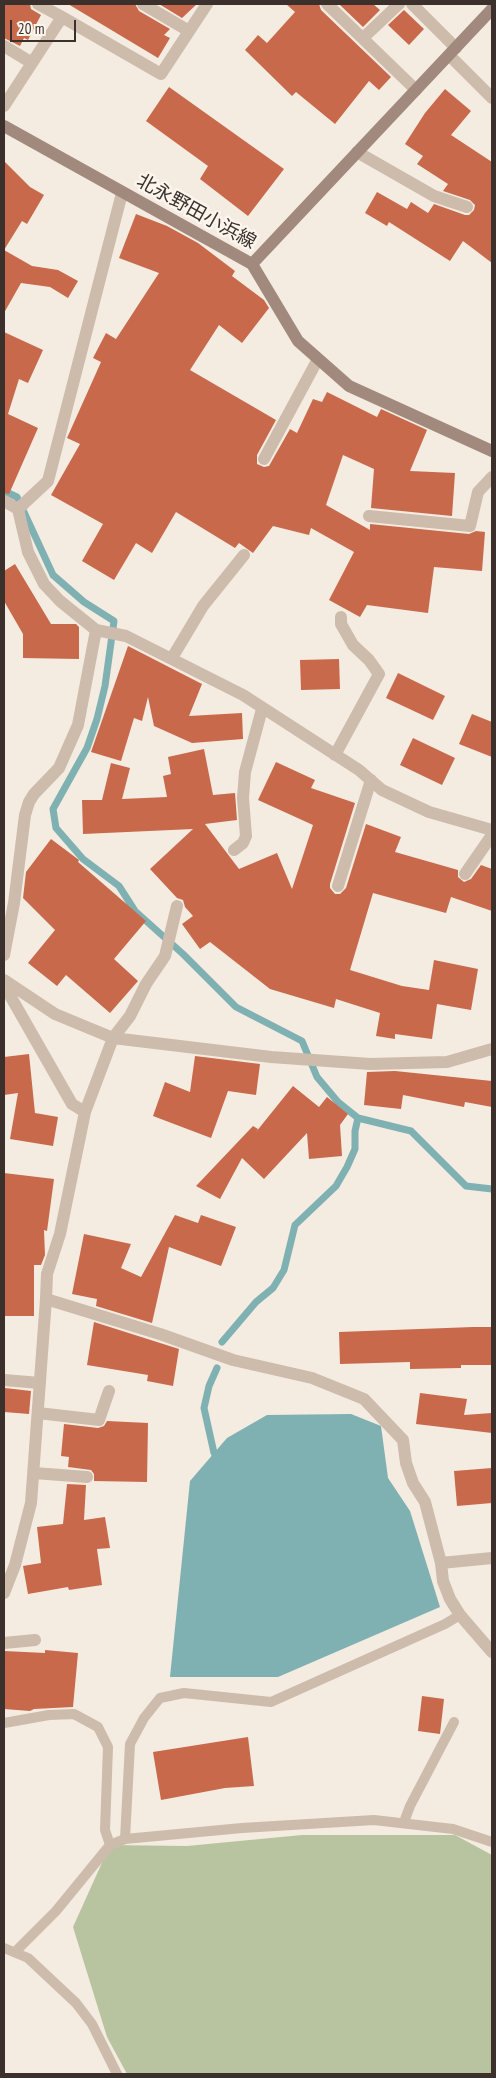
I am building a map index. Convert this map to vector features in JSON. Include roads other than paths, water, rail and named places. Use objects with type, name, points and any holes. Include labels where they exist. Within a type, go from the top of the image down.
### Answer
[{"type":"main road","points":[[252,264],[492,9]]},
{"type":"main road","name":"北永野田小浜線","points":[[4,126],[252,264],[298,341],[349,386],[492,452]]},
{"type":"street","points":[[38,4],[160,74],[207,4]]},
{"type":"street","points":[[143,4],[189,31]]},
{"type":"street","points":[[327,4],[416,90]]},
{"type":"street","points":[[363,38],[399,4]]},
{"type":"street","points":[[412,4],[492,98]]},
{"type":"street","points":[[4,106],[62,17]]},
{"type":"street","points":[[4,46],[32,63]]},
{"type":"street","points":[[357,152],[434,196],[467,207]]},
{"type":"street","points":[[18,509],[48,481],[122,193]]},
{"type":"street","points":[[264,459],[318,359]]},
{"type":"street","points":[[369,516],[470,526],[478,492],[492,477]]},
{"type":"street","points":[[4,501],[18,509],[28,552],[44,584],[60,601],[96,630],[126,636],[243,695],[335,755],[382,790],[428,812],[492,830]]},
{"type":"street","points":[[172,658],[203,606],[244,555]]},
{"type":"street","points":[[335,755],[379,674],[369,660],[353,645],[341,624],[341,618]]},
{"type":"street","points":[[4,955],[14,902],[25,815],[34,794],[59,768],[78,726],[96,630]]},
{"type":"street","points":[[234,850],[243,843],[246,836],[243,798],[245,772],[262,709]]},
{"type":"street","points":[[338,886],[371,780]]},
{"type":"street","points":[[465,874],[492,835]]},
{"type":"street","points":[[4,1593],[15,1565],[31,1503],[47,1274],[60,1234],[85,1112],[113,1038],[130,1016],[146,984],[165,956],[177,906]]},
{"type":"street","points":[[4,980],[55,1014],[113,1038],[370,1064],[447,1062],[492,1049]]},
{"type":"street","points":[[4,985],[72,1104],[85,1112]]},
{"type":"street","points":[[46,1300],[160,1334],[233,1360],[312,1378],[364,1399],[403,1440],[406,1462],[413,1483],[425,1502],[441,1563],[443,1581],[460,1615],[492,1652]]},
{"type":"street","points":[[4,1380],[40,1383]]},
{"type":"street","points":[[38,1413],[99,1420],[109,1391]]},
{"type":"street","points":[[34,1473],[87,1477]]},
{"type":"street","points":[[441,1563],[492,1558]]},
{"type":"street","points":[[4,1643],[36,1640]]},
{"type":"lane","points":[[125,1839],[130,1744],[144,1718],[160,1698],[184,1693],[270,1702],[445,1624],[460,1615]]},
{"type":"lane","points":[[4,1723],[49,1715],[74,1714],[98,1727],[108,1747],[105,1830],[110,1845]]},
{"type":"lane","points":[[404,1822],[410,1806],[454,1722]]},
{"type":"lane","points":[[15,1952],[56,1911],[110,1845],[125,1839],[242,1828],[374,1820],[454,1829],[492,1842]]},
{"type":"lane","points":[[4,1948],[28,1958],[76,2003],[92,2024],[117,2074]]},
{"type":"water","points":[[351,1414],[381,1426],[388,1478],[410,1511],[440,1607],[278,1677],[170,1677],[190,1481],[227,1438],[267,1415]]},
{"type":"waterway","points":[[4,491],[17,497],[53,575],[84,602],[114,621],[105,686],[97,719],[87,748],[53,809],[56,828],[83,859],[119,886],[135,911],[183,954],[236,1007],[302,1041],[317,1077],[338,1102],[358,1118],[411,1131],[466,1186],[492,1189]]},
{"type":"waterway","points":[[222,1342],[256,1302],[273,1288],[284,1270],[295,1225],[336,1186],[355,1149],[355,1131],[358,1118]]},
{"type":"waterway","points":[[214,1453],[204,1408],[209,1386],[217,1368]]}]
